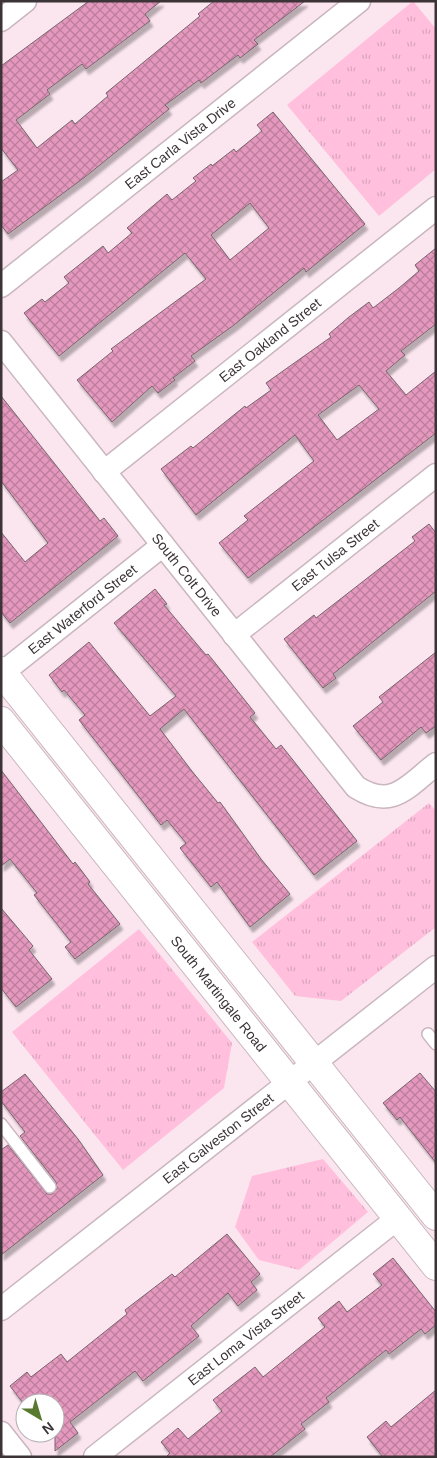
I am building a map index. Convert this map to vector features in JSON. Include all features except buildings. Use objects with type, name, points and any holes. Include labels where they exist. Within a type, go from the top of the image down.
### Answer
[{"type":"street","points":[[1,20],[25,1]]},
{"type":"street","name":"East Carla Vista Drive","points":[[1,286],[359,1]]},
{"type":"street","name":"East Oakland Street","points":[[104,472],[436,208]]},
{"type":"street","name":"South Colt Drive","points":[[1,342],[356,787],[369,795],[379,798],[390,797],[407,788],[436,764]]},
{"type":"street","name":"East Tulsa Street","points":[[234,635],[436,475]]},
{"type":"street","name":"East Waterford Street","points":[[2,673],[163,545]]},
{"type":"street","points":[[2,673],[436,1216]]},
{"type":"street","name":"South Martingale Road","points":[[1,721],[436,1266]]},
{"type":"street","name":"East Galveston Street","points":[[1,1309],[290,1084],[436,967]]},
{"type":"street","name":"East Loma Vista Street","points":[[95,1457],[398,1218]]},
{"type":"street","points":[[1,1433],[20,1457]]},
{"type":"lane","points":[[428,1034],[436,1044]]},
{"type":"lane","points":[[1,1124],[50,1187]]},
{"type":"green space","points":[[413,1],[436,29],[436,169],[379,216],[287,105]]},
{"type":"green space","points":[[429,803],[436,811],[436,927],[341,1001],[295,996],[252,942]]},
{"type":"green space","points":[[139,929],[232,1043],[224,1088],[123,1170],[12,1032]]},
{"type":"green space","points":[[323,1159],[368,1212],[299,1270],[259,1260],[235,1227],[252,1176]]}]
